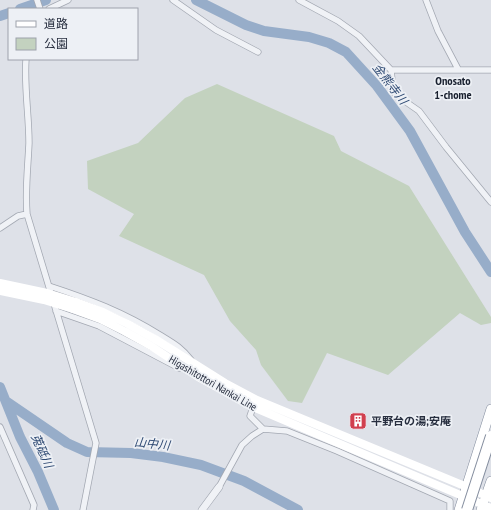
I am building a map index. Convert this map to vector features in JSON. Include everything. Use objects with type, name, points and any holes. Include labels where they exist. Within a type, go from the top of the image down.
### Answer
[{"type":"highway","points":[[459,510],[491,410]]},
{"type":"highway","points":[[467,510],[491,436]]},
{"type":"highway","points":[[487,503],[491,481]]},
{"type":"main road","name":"Higashitottori Nankai Line","points":[[0,283],[47,293],[75,305],[151,346],[198,376],[253,407],[379,460],[464,498],[487,503]]},
{"type":"main road","name":"Higashitottori Nankai Line","points":[[0,291],[75,305],[103,312],[155,339],[225,384],[257,400],[467,487],[487,503]]},
{"type":"street","points":[[51,8],[68,0]]},
{"type":"street","points":[[173,0],[216,30],[258,52]]},
{"type":"street","points":[[299,0],[338,21],[359,36],[391,70],[393,89],[396,95],[419,111],[491,202]]},
{"type":"street","points":[[426,0],[438,31],[458,70]]},
{"type":"street","points":[[26,60],[25,72],[29,141],[26,201],[27,214],[96,443],[83,510]]},
{"type":"street","points":[[391,70],[491,70]]},
{"type":"street","points":[[0,228],[18,216],[27,214]]},
{"type":"street","points":[[49,286],[99,303],[127,316],[183,350],[195,365]]},
{"type":"street","points":[[56,310],[99,326],[172,365],[198,376]]},
{"type":"street","points":[[253,407],[250,416],[264,429]]},
{"type":"street","points":[[0,427],[34,505],[33,510]]},
{"type":"street","points":[[202,510],[219,487],[242,445],[252,436],[264,429],[287,431],[337,451],[450,501],[450,510]]},
{"type":"green space","points":[[217,84],[334,136],[341,151],[409,186],[491,317],[491,323],[481,325],[460,313],[388,375],[327,353],[302,403],[288,401],[261,365],[256,350],[230,321],[204,275],[119,236],[134,214],[88,189],[87,161],[138,143],[185,98]]},
{"type":"waterway","name":"金熊寺川","points":[[23,8],[46,0]]},
{"type":"waterway","name":"金熊寺川","points":[[196,0],[246,25],[264,31],[309,37],[329,43],[346,52],[377,86],[410,131],[465,232],[491,272]]},
{"type":"waterway","name":"金熊寺川","points":[[0,16],[8,13]]},
{"type":"waterway","name":"莵砥川","points":[[0,387],[20,437],[38,472],[54,510]]},
{"type":"waterway","name":"山中川","points":[[7,402],[67,443],[87,452],[131,453],[163,457],[201,465],[244,481],[298,510]]},
{"type":"place","name":"平野台の湯;安庵","points":[[358,421]]},
{"type":"district","name":"Onosato 1-chome","points":[[453,88]]}]
